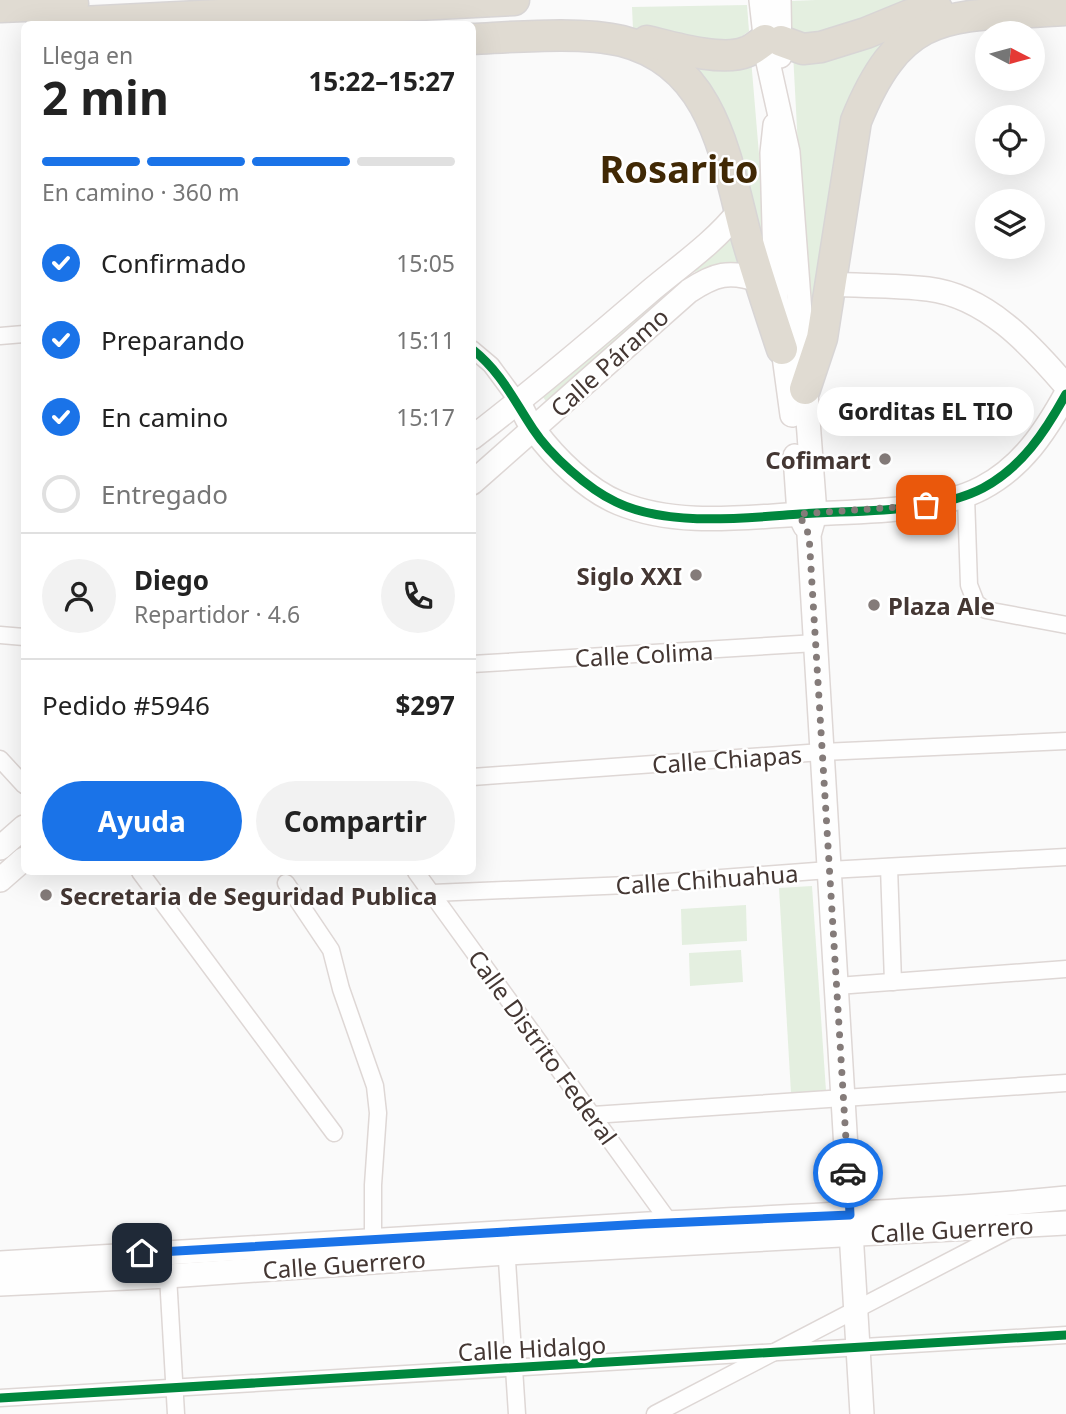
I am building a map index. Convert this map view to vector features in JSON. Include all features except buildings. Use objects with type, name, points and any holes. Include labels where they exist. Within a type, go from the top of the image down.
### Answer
[{"type":"highway","points":[[0,8],[148,9],[514,0]]},
{"type":"highway","points":[[476,31],[604,31],[670,47],[725,55],[743,54],[771,19],[803,49],[821,47],[910,15],[938,9],[1044,0]]},
{"type":"highway","points":[[63,21],[148,9]]},
{"type":"highway","points":[[805,389],[822,338],[856,121],[868,91],[881,69],[905,41],[934,23],[957,17],[1066,10]]},
{"type":"highway","points":[[0,27],[21,25]]},
{"type":"highway","points":[[476,39],[599,38],[622,41],[664,60],[691,85],[712,118],[725,152],[759,280],[782,349]]},
{"type":"main road","points":[[771,19],[778,104],[788,152],[805,389],[808,521],[862,1414]]},
{"type":"main road","points":[[778,104],[772,153],[775,284],[808,521]]},
{"type":"main road","name":"Calle Páramo","points":[[476,435],[519,403],[701,249],[731,222],[740,210]]},
{"type":"main road","name":"Calle Páramo","points":[[482,465],[534,430],[689,291],[710,279],[729,274],[759,280]]},
{"type":"main road","points":[[830,284],[928,289],[958,296],[1003,322],[1066,386]]},
{"type":"main road","points":[[519,403],[534,430],[559,458],[598,492],[617,503],[645,512],[715,518],[808,521],[926,505],[966,496],[998,479],[1024,457],[1045,430],[1066,394]]},
{"type":"main road","points":[[0,848],[21,830]]},
{"type":"main road","points":[[0,880],[21,862]]},
{"type":"main road","name":"Calle Guerrero","points":[[0,1263],[373,1240],[505,1243],[851,1225],[1066,1198]]},
{"type":"main road","name":"Calle Guerrero","points":[[0,1284],[169,1276],[505,1243],[670,1223],[1016,1227],[1066,1223]]},
{"type":"street","points":[[0,336],[21,334]]},
{"type":"street","points":[[476,352],[491,365],[519,403]]},
{"type":"street","points":[[966,496],[968,584],[976,603],[986,610],[1066,625]]},
{"type":"street","points":[[0,635],[21,637]]},
{"type":"street","name":"Calle Colima","points":[[476,664],[816,643]]},
{"type":"street","name":"Calle Chiapas","points":[[476,777],[822,752],[1066,741]]},
{"type":"street","points":[[0,759],[21,782]]},
{"type":"street","name":"Calle Chihuahua","points":[[432,893],[628,885],[1066,857]]},
{"type":"street","points":[[889,867],[893,982]]},
{"type":"street","points":[[142,875],[334,1133]]},
{"type":"street","name":"Calle Distrito Federal","points":[[418,875],[670,1223]]},
{"type":"street","points":[[286,883],[331,950],[341,989],[375,1086],[378,1113],[373,1185],[373,1240]]},
{"type":"street","points":[[837,986],[1066,969]]},
{"type":"street","points":[[593,1115],[1066,1083]]},
{"type":"street","points":[[655,1414],[1016,1227]]},
{"type":"street","points":[[505,1243],[517,1414]]},
{"type":"street","points":[[169,1276],[176,1414]]},
{"type":"street","name":"Calle Hidalgo","points":[[0,1398],[1066,1335]]},
{"type":"green space","points":[[913,0],[864,29],[801,35],[791,27],[790,1]]},
{"type":"green space","points":[[747,5],[749,31],[733,43],[675,41],[633,29],[632,7]]},
{"type":"green space","points":[[903,26],[890,41],[809,355],[793,53]]},
{"type":"green space","points":[[691,58],[751,59],[761,178],[765,282],[692,72]]},
{"type":"green space","points":[[729,233],[743,263],[718,264],[695,272],[691,267]]},
{"type":"green space","points":[[676,281],[678,284],[661,303],[548,404],[543,397]]},
{"type":"green space","points":[[812,886],[826,1091],[791,1093],[779,888]]},
{"type":"green space","points":[[746,905],[747,941],[682,945],[681,909]]},
{"type":"green space","points":[[741,950],[743,982],[690,986],[689,953]]},
{"type":"cycle path","points":[[476,353],[499,377],[540,439],[582,480],[605,496],[637,510],[682,518],[731,519],[894,509],[918,507],[963,496],[983,488],[1021,459],[1041,435],[1066,394]]},
{"type":"cycle path","points":[[0,1398],[1066,1335]]},
{"type":"way so far","points":[[848,1173],[809,535],[799,514],[926,505]]},
{"type":"place","name":"Cofimart","points":[[885,459]]},
{"type":"place","name":"Gorditas EL TIO","points":[[926,505]]},
{"type":"place","name":"Siglo XXI","points":[[696,575]]},
{"type":"place","name":"Plaza Ale","points":[[874,605]]},
{"type":"place","name":"Secretaria de Seguridad Publica","points":[[46,895]]},
{"type":"district","name":"Rosarito","points":[[679,168]]},
{"type":"route","points":[[142,1253],[850,1215],[848,1173]]}]
